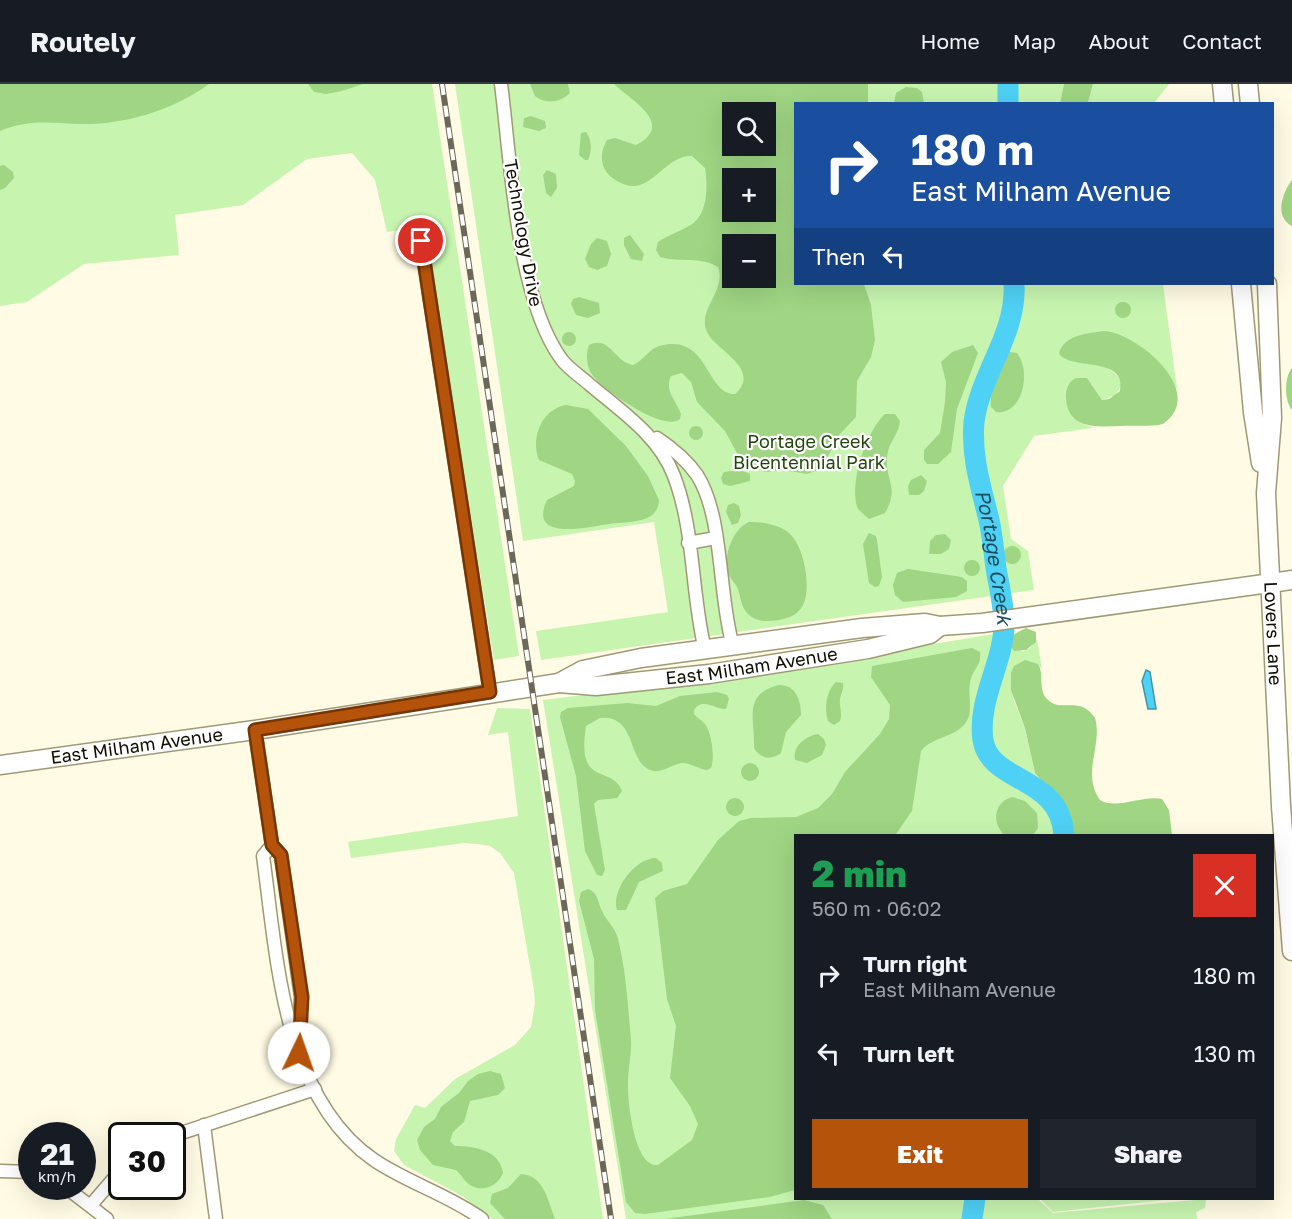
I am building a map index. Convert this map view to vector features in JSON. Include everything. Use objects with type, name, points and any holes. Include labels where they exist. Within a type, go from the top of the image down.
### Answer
[{"type":"street","name":"Technology Drive","points":[[501,84],[527,277],[537,313],[549,341],[564,362],[661,448],[674,476],[688,543],[705,650]]},
{"type":"street","points":[[1222,84],[1224,102]]},
{"type":"street","points":[[1248,84],[1250,102]]},
{"type":"street","points":[[421,241],[490,692]]},
{"type":"street","name":"Lovers Lane","points":[[1241,285],[1253,412],[1266,493],[1292,951]]},
{"type":"street","name":"Lovers Lane","points":[[1266,493],[1272,418],[1267,285]]},
{"type":"street","points":[[633,422],[677,452],[698,476],[714,520],[727,620],[733,646]]},
{"type":"street","points":[[688,543],[716,538]]},
{"type":"street","name":"East Milham Avenue","points":[[559,683],[583,670],[733,646],[872,627],[925,623],[940,626],[1025,616],[1292,580]]},
{"type":"street","name":"East Milham Avenue","points":[[0,765],[255,730],[559,683],[596,686],[709,674],[868,649],[930,634],[940,626]]},
{"type":"street","points":[[255,730],[272,845],[281,855],[302,997],[299,1053]]},
{"type":"street","points":[[272,845],[263,856],[284,1004],[299,1053],[315,1089],[344,1133],[375,1161],[445,1196],[482,1219]]},
{"type":"street","points":[[186,1131],[315,1089]]},
{"type":"street","points":[[204,1125],[216,1219]]},
{"type":"street","points":[[0,1171],[18,1172]]},
{"type":"street","points":[[91,1206],[108,1186]]},
{"type":"street","points":[[83,1200],[107,1219]]},
{"type":"green space","points":[[0,84],[432,84],[519,656],[494,660],[424,226],[387,232],[375,180],[352,153],[307,159],[243,205],[175,215],[179,255],[84,264],[27,302],[0,306]]},
{"type":"green space","points":[[0,84],[209,84],[169,107],[139,117],[92,124],[24,124],[0,131]]},
{"type":"green space","points":[[308,84],[363,84],[326,94],[314,92]]},
{"type":"green space","name":"Portage Creek Bicentennial Park","points":[[455,84],[1064,84],[1060,102],[794,102],[794,285],[1163,285],[1177,389],[1168,375],[1147,352],[1121,336],[1091,333],[1075,337],[1065,359],[1106,368],[1118,377],[1122,384],[1116,395],[1102,400],[1094,391],[1092,384],[1084,424],[1093,428],[1034,436],[1003,486],[1011,539],[1028,551],[1034,590],[541,660],[536,631],[668,612],[654,522],[523,541]]},
{"type":"green space","points":[[530,84],[568,84],[570,93],[562,99],[544,101],[535,96]]},
{"type":"green space","points":[[614,84],[868,84],[868,102],[794,102],[794,285],[864,285],[871,305],[875,340],[871,357],[857,381],[856,417],[840,434],[821,469],[807,474],[783,470],[765,472],[747,465],[739,457],[725,431],[697,402],[691,382],[682,373],[671,376],[669,381],[670,391],[681,414],[680,419],[672,422],[647,415],[633,407],[607,389],[591,373],[587,359],[589,345],[602,343],[621,359],[633,365],[659,346],[675,344],[688,348],[697,355],[718,385],[725,391],[735,394],[742,385],[744,377],[735,361],[708,334],[705,325],[705,317],[718,285],[720,276],[718,267],[705,262],[660,257],[656,250],[658,242],[689,226],[700,215],[706,192],[705,168],[692,156],[682,158],[672,162],[647,182],[628,186],[610,176],[604,168],[603,150],[607,140],[615,138],[636,145],[647,137],[652,129],[651,120],[646,112]]},
{"type":"green space","points":[[1064,84],[1093,84],[1088,102],[1060,102]]},
{"type":"green space","points":[[1093,84],[1169,84],[1155,102],[1088,102]]},
{"type":"green space","points":[[906,87],[917,88],[922,92],[924,102],[894,102],[896,93]]},
{"type":"green space","points":[[531,116],[545,121],[546,128],[539,131],[523,127],[524,118]]},
{"type":"green space","points":[[586,132],[591,146],[588,160],[579,155],[581,133]]},
{"type":"green space","points":[[4,165],[13,172],[14,178],[0,190],[0,166]]},
{"type":"green space","points":[[547,170],[556,174],[557,188],[551,197],[546,193],[543,175]]},
{"type":"green space","points":[[1292,180],[1292,226],[1286,222],[1281,211],[1285,191]]},
{"type":"green space","points":[[630,235],[644,254],[642,261],[631,259],[624,245],[624,238]]},
{"type":"green space","points":[[597,238],[607,241],[611,254],[607,266],[597,270],[589,267],[585,259],[591,244]]},
{"type":"green space","points":[[579,297],[599,303],[600,313],[588,318],[576,315],[571,304],[573,299]]},
{"type":"green space","points":[[1123,302],[1129,304],[1131,310],[1129,316],[1123,318],[1117,316],[1115,310],[1117,304]]},
{"type":"green space","points":[[1105,331],[1135,342],[1164,367],[1173,382],[1178,397],[1175,411],[1163,424],[1103,427],[1085,424],[1072,416],[1066,394],[1069,384],[1076,378],[1087,378],[1102,400],[1109,399],[1120,391],[1120,380],[1115,372],[1064,358],[1059,353],[1066,342],[1072,338]]},
{"type":"green space","points":[[569,332],[574,334],[576,339],[574,344],[569,346],[564,344],[562,339],[564,334]]},
{"type":"green space","points":[[973,345],[978,353],[957,409],[951,452],[938,464],[927,464],[924,460],[924,450],[940,433],[945,402],[946,382],[941,362],[952,352]]},
{"type":"green space","points":[[1009,352],[1017,353],[1021,361],[1024,370],[1022,390],[1013,406],[1006,411],[996,412],[991,407],[993,386],[1001,362]]},
{"type":"green space","points":[[1292,368],[1292,410],[1286,389]]},
{"type":"green space","points":[[566,405],[588,409],[626,446],[648,476],[659,500],[657,509],[651,516],[636,521],[575,529],[553,527],[545,522],[543,513],[547,500],[574,486],[575,481],[572,474],[539,460],[537,434],[550,412]]},
{"type":"green space","points":[[885,414],[895,414],[900,421],[887,457],[891,497],[885,513],[869,519],[858,509],[855,487],[857,473],[865,445]]},
{"type":"green space","points":[[696,426],[701,428],[703,433],[701,438],[696,440],[691,438],[689,433],[691,428]]},
{"type":"green space","points":[[740,470],[750,474],[750,481],[730,486],[723,484],[721,478],[724,472]]},
{"type":"green space","points":[[921,475],[927,481],[924,491],[919,495],[909,495],[908,486],[911,480]]},
{"type":"green space","points":[[734,503],[739,506],[741,515],[738,523],[732,525],[726,512],[728,505]]},
{"type":"green space","points":[[749,522],[780,527],[789,533],[799,547],[805,566],[806,595],[800,609],[790,617],[767,621],[749,615],[729,575],[727,562],[731,542],[743,525]]},
{"type":"green space","points":[[869,533],[876,536],[882,577],[879,586],[875,587],[869,583],[863,544]]},
{"type":"green space","points":[[945,534],[951,540],[949,549],[941,554],[929,554],[930,541],[936,535]]},
{"type":"green space","points":[[1012,546],[1020,551],[1021,555],[1016,563],[1012,564],[1004,559],[1003,555],[1008,547]]},
{"type":"green space","points":[[972,560],[978,562],[980,568],[978,574],[972,576],[966,574],[964,568],[966,562]]},
{"type":"green space","points":[[908,569],[962,577],[967,581],[967,591],[956,597],[903,602],[895,595],[893,585],[897,573]]},
{"type":"green space","points":[[1026,628],[1036,632],[1036,642],[1026,650],[1014,651],[1010,645],[1011,636]]},
{"type":"green space","points":[[1017,630],[1014,632],[1022,652],[1030,648],[1037,639],[1042,669],[1038,664],[1013,698],[1025,728],[1035,773],[1060,803],[1074,834],[794,834],[794,1200],[1039,1200],[1053,1213],[1206,1200],[1205,1208],[1196,1212],[1197,1219],[626,1219],[543,700],[755,674]]},
{"type":"green space","points":[[972,648],[980,652],[979,663],[970,683],[969,716],[954,733],[933,742],[921,751],[912,811],[896,834],[794,834],[794,1190],[770,1197],[645,1214],[635,1213],[626,1202],[595,1010],[594,959],[579,901],[581,892],[588,889],[594,893],[617,935],[625,976],[631,1040],[628,1081],[631,1116],[643,1156],[650,1163],[658,1165],[692,1140],[698,1124],[690,1106],[670,1078],[676,1026],[667,999],[655,898],[663,891],[687,884],[718,840],[739,821],[751,818],[796,817],[818,808],[832,794],[845,772],[880,734],[889,719],[890,705],[871,677],[872,666]]},
{"type":"green space","points":[[1025,660],[1038,664],[1043,692],[1048,700],[1053,704],[1083,707],[1095,718],[1097,728],[1092,780],[1100,800],[1114,804],[1162,799],[1169,810],[1172,834],[1074,834],[1060,803],[1035,773],[1025,728],[1011,690],[1011,673],[1014,666]]},
{"type":"green space","points":[[836,682],[843,683],[843,690],[840,699],[841,718],[834,725],[828,721],[826,705],[830,690]]},
{"type":"green space","points":[[779,685],[790,688],[796,694],[801,715],[786,732],[781,753],[774,757],[766,757],[754,748],[753,709],[760,695],[767,689]]},
{"type":"green space","points":[[717,692],[727,695],[729,699],[726,709],[701,704],[694,710],[694,714],[707,728],[711,740],[712,764],[707,770],[684,763],[653,771],[641,763],[630,738],[620,723],[612,719],[600,718],[586,726],[584,746],[590,767],[611,778],[622,791],[617,798],[598,800],[594,804],[605,870],[602,876],[597,875],[585,851],[576,776],[560,717],[561,712],[568,708],[627,703],[656,706],[680,696]]},
{"type":"green space","points":[[497,708],[530,709],[603,1219],[492,1219],[462,1196],[404,1165],[394,1151],[396,1139],[415,1105],[425,1108],[455,1079],[515,1045],[531,1027],[535,1003],[534,990],[514,873],[500,853],[490,846],[464,843],[351,858],[348,842],[518,816],[508,732],[488,735]]},
{"type":"green space","points":[[818,734],[824,739],[826,745],[822,755],[807,763],[795,760],[798,746],[809,737]]},
{"type":"green space","points":[[750,763],[756,766],[759,772],[756,778],[750,781],[744,778],[741,772],[744,766]]},
{"type":"green space","points":[[1012,797],[1025,801],[1037,813],[1038,828],[1034,834],[1003,834],[996,819],[996,813],[1006,800]]},
{"type":"green space","points":[[735,798],[741,801],[744,807],[741,813],[735,816],[729,813],[726,807],[729,801]]},
{"type":"green space","points":[[656,858],[662,863],[663,871],[639,882],[626,910],[617,910],[618,893],[626,876],[640,863]]},
{"type":"green space","points":[[490,1071],[501,1074],[505,1088],[498,1095],[470,1101],[464,1122],[453,1132],[450,1141],[455,1146],[478,1148],[492,1154],[501,1165],[503,1173],[501,1178],[494,1185],[480,1188],[468,1183],[456,1170],[433,1165],[420,1150],[417,1140],[424,1127],[435,1119],[441,1107],[459,1093],[468,1081],[478,1074]]},
{"type":"green space","points":[[521,1174],[529,1175],[540,1184],[555,1219],[505,1219],[490,1203],[492,1194],[508,1188]]},
{"type":"green space","points":[[804,1200],[823,1205],[832,1219],[665,1219]]},
{"type":"green space","points":[[1041,1200],[1165,1200],[1053,1212]]},
{"type":"water","points":[[1146,670],[1150,672],[1156,709],[1148,709],[1142,681]]},
{"type":"waterway","name":"Portage Creek","points":[[1008,84],[1008,102]]},
{"type":"waterway","name":"Portage Creek","points":[[1014,285],[1010,320],[983,387],[973,435],[975,460],[990,527],[1003,605],[1004,624],[1000,653],[984,710],[983,740],[988,754],[998,765],[1039,790],[1051,801],[1060,816],[1064,834]]},
{"type":"waterway","name":"Portage Creek","points":[[972,1219],[975,1200]]},
{"type":"railway","points":[[442,84],[611,1219]]},
{"type":"route","points":[[299,1053],[302,997],[281,855],[272,845],[255,730],[490,692],[421,241]]}]
